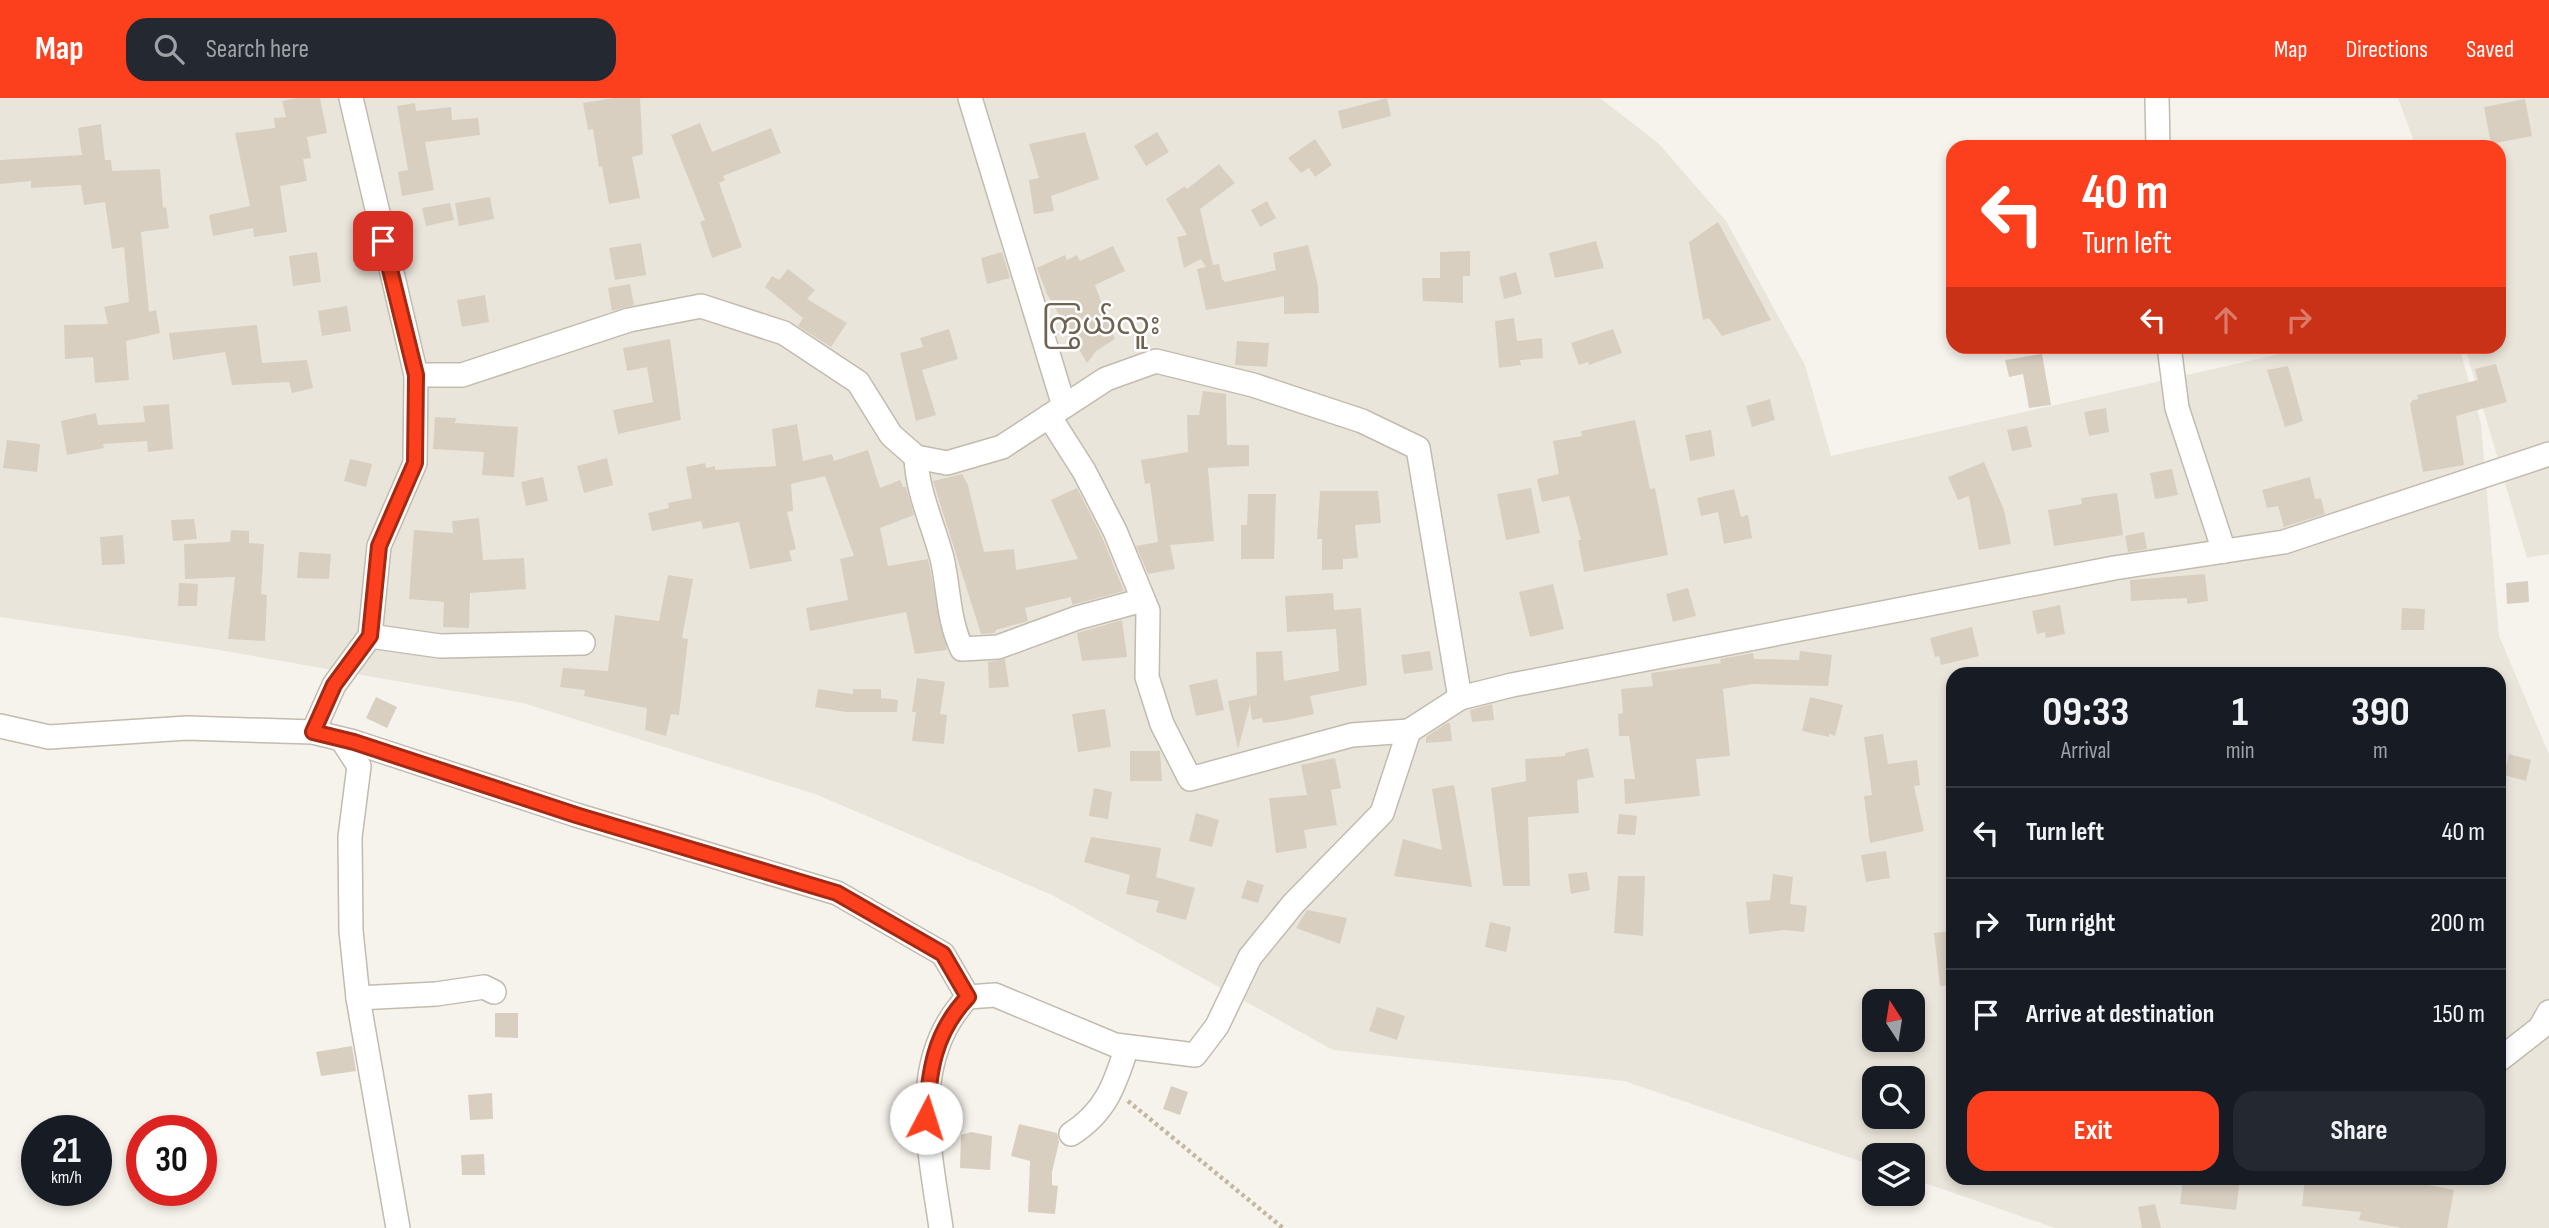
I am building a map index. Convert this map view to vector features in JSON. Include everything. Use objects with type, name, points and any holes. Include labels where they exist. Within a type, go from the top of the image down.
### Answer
[{"type":"street","points":[[313,732],[334,685],[370,636],[379,546],[415,463],[416,375],[351,98]]},
{"type":"street","points":[[970,98],[1057,411],[1115,531],[1148,611],[1147,677],[1162,724],[1189,779],[1352,735],[1409,731],[1460,698],[1525,682],[2114,568],[2284,542],[2549,454]]},
{"type":"street","points":[[2157,98],[2158,140]]},
{"type":"street","points":[[416,375],[462,375],[629,320],[701,306],[784,333],[858,382],[891,435],[916,457],[947,463],[1002,447],[1106,379],[1156,361],[1253,385],[1362,421],[1418,448],[1460,698]]},
{"type":"street","points":[[2170,354],[2177,408],[2224,551]]},
{"type":"street","points":[[916,457],[917,478],[942,559],[954,632],[962,649],[998,647],[1077,618],[1143,600]]},
{"type":"street","points":[[370,636],[440,646],[583,643]]},
{"type":"street","points":[[0,726],[49,737],[187,728],[313,732],[342,740],[576,815],[837,893],[943,954],[968,997]]},
{"type":"street","points":[[941,1228],[926,1118],[931,1059],[956,1010],[968,997],[995,995],[1115,1045],[1195,1055],[1217,1026],[1250,957],[1294,903],[1382,813],[1409,731]]},
{"type":"street","points":[[342,740],[359,766],[350,838],[351,931],[358,998],[398,1228]]},
{"type":"street","points":[[358,998],[436,994],[484,987],[494,992]]},
{"type":"street","points":[[2506,1055],[2540,1028],[2549,1012]]},
{"type":"street","points":[[1071,1133],[1087,1124],[1113,1089],[1127,1046]]},
{"type":"path","points":[[1113,1089],[1283,1228]]},
{"type":"shaded area","points":[[0,98],[1600,98],[1658,143],[1726,221],[1805,365],[1831,456],[2279,354],[2461,354],[2481,423],[2499,636],[2549,754],[2549,1228],[2055,1228],[1925,1183],[1925,1143],[1862,1143],[1862,1162],[1624,1081],[1333,1050],[1052,895],[815,794],[523,703],[213,649],[0,617]]},
{"type":"shaded area","points":[[2398,98],[2549,98],[2549,554],[2527,558],[2467,354],[2506,354],[2506,140],[2413,140]]},
{"type":"building","points":[[320,98],[327,133],[307,137],[311,158],[303,159],[307,181],[280,186],[287,232],[254,237],[253,228],[213,236],[209,215],[250,206],[235,133],[275,128],[274,118],[286,117],[282,101]]},
{"type":"building","points":[[614,98],[640,98],[643,154],[632,157],[640,198],[609,204],[593,129],[588,130],[583,103]]},
{"type":"building","points":[[1387,98],[1391,116],[1342,129],[1338,111]]},
{"type":"building","points":[[2525,99],[2532,136],[2506,141],[2490,140],[2484,107]]},
{"type":"building","points":[[415,103],[416,111],[451,107],[452,120],[478,118],[480,135],[425,142],[434,190],[402,196],[398,172],[408,170],[397,106]]},
{"type":"building","points":[[700,123],[712,152],[771,128],[781,153],[723,176],[725,180],[719,183],[742,247],[712,258],[700,222],[705,220],[671,135]]},
{"type":"building","points":[[101,124],[105,160],[111,160],[112,171],[160,169],[163,208],[166,207],[169,228],[141,232],[149,312],[156,310],[160,333],[126,341],[129,380],[95,383],[93,357],[65,359],[64,325],[108,324],[104,307],[129,302],[124,247],[112,249],[105,202],[84,205],[81,185],[31,188],[31,181],[0,184],[0,160],[82,155],[78,128]]},
{"type":"building","points":[[1085,132],[1099,179],[1051,196],[1054,211],[1034,214],[1029,180],[1039,178],[1029,144]]},
{"type":"building","points":[[1157,132],[1169,152],[1146,166],[1134,146]]},
{"type":"building","points":[[1315,139],[1332,165],[1315,177],[1309,168],[1301,173],[1288,158]]},
{"type":"building","points":[[1219,164],[1235,183],[1200,209],[1213,265],[1219,264],[1222,279],[1225,282],[1276,270],[1273,253],[1308,245],[1318,286],[1319,313],[1284,314],[1284,296],[1206,310],[1197,269],[1206,267],[1201,259],[1184,268],[1177,237],[1187,235],[1166,199],[1185,186],[1187,189]]},
{"type":"building","points":[[490,197],[494,219],[459,226],[455,203]]},
{"type":"building","points":[[1267,201],[1276,218],[1260,227],[1251,210]]},
{"type":"building","points":[[450,203],[454,220],[426,226],[422,208]]},
{"type":"building","points":[[1718,222],[1771,320],[1722,336],[1709,318],[1703,320],[1689,242]]},
{"type":"building","points":[[1596,241],[1604,268],[1555,278],[1549,253]]},
{"type":"building","points":[[641,243],[646,275],[615,280],[609,248]]},
{"type":"building","points":[[1113,246],[1125,271],[1095,285],[1115,339],[1096,351],[1087,363],[1047,294],[1037,268],[1065,255],[1067,260],[1077,255],[1080,261]]},
{"type":"building","points":[[1470,251],[1470,276],[1463,276],[1463,303],[1423,301],[1422,278],[1440,278],[1440,252]]},
{"type":"building","points":[[317,252],[321,282],[293,286],[289,256]]},
{"type":"building","points":[[1002,252],[1010,278],[987,284],[981,258]]},
{"type":"building","points":[[788,269],[815,290],[807,299],[847,323],[831,347],[798,326],[803,318],[765,287],[772,276],[779,280]]},
{"type":"building","points":[[1516,272],[1522,294],[1504,299],[1499,277]]},
{"type":"building","points":[[630,284],[634,305],[612,311],[608,288]]},
{"type":"building","points":[[485,295],[489,322],[462,327],[457,300]]},
{"type":"building","points":[[347,306],[351,331],[322,336],[318,311]]},
{"type":"building","points":[[1514,318],[1517,341],[1542,338],[1543,358],[1520,360],[1521,365],[1499,368],[1495,321]]},
{"type":"building","points":[[257,325],[262,363],[307,360],[313,388],[292,393],[289,382],[232,385],[225,352],[173,360],[169,333]]},
{"type":"building","points":[[949,329],[958,359],[922,370],[936,415],[916,421],[900,353],[923,347],[920,338]]},
{"type":"building","points":[[1613,329],[1622,353],[1589,365],[1588,362],[1579,365],[1571,343]]},
{"type":"building","points":[[670,339],[681,420],[618,434],[613,410],[653,402],[647,367],[627,371],[623,348]]},
{"type":"building","points":[[1237,341],[1269,343],[1267,367],[1235,365]]},
{"type":"building","points":[[2042,354],[2051,405],[2029,408],[2023,374],[2009,377],[2005,360]]},
{"type":"building","points":[[2496,364],[2507,402],[2456,416],[2464,465],[2423,472],[2410,404],[2418,399],[2417,395],[2478,380],[2475,369]]},
{"type":"building","points":[[2288,366],[2303,421],[2285,427],[2267,370]]},
{"type":"building","points":[[1203,391],[1226,394],[1227,445],[1249,445],[1249,466],[1208,468],[1214,541],[1170,545],[1175,569],[1148,574],[1136,546],[1158,542],[1150,483],[1145,484],[1141,460],[1188,452],[1187,415],[1199,415]]},
{"type":"building","points":[[1770,399],[1775,420],[1752,427],[1746,406]]},
{"type":"building","points":[[169,404],[173,449],[148,452],[147,441],[103,444],[104,448],[67,455],[61,421],[96,413],[98,425],[145,422],[143,406]]},
{"type":"building","points":[[2106,408],[2109,432],[2089,436],[2084,412]]},
{"type":"building","points":[[435,417],[456,418],[455,423],[518,427],[514,477],[482,475],[484,452],[433,449]]},
{"type":"building","points":[[1635,420],[1650,489],[1655,488],[1668,555],[1584,572],[1578,540],[1581,540],[1569,496],[1542,502],[1537,479],[1559,474],[1553,441],[1582,436],[1581,431]]},
{"type":"building","points":[[797,424],[803,461],[832,454],[834,461],[868,450],[880,488],[900,480],[903,487],[906,487],[914,515],[880,528],[888,566],[928,559],[947,650],[915,654],[906,612],[810,631],[806,608],[848,600],[840,559],[854,556],[825,476],[791,484],[793,511],[787,512],[796,549],[789,551],[792,561],[750,569],[739,522],[703,529],[701,521],[652,531],[648,513],[669,508],[668,503],[692,498],[686,467],[705,463],[706,468],[715,466],[715,470],[776,466],[772,429]]},
{"type":"building","points":[[2027,426],[2032,447],[2012,451],[2007,430]]},
{"type":"building","points":[[1711,430],[1715,456],[1690,461],[1685,435]]},
{"type":"building","points":[[7,440],[40,444],[37,472],[3,468]]},
{"type":"building","points":[[607,458],[613,485],[584,493],[577,466]]},
{"type":"building","points":[[350,459],[372,464],[366,487],[344,481]]},
{"type":"building","points":[[1984,462],[2004,510],[2011,544],[1979,550],[1969,496],[1958,500],[1948,477]]},
{"type":"building","points":[[2172,469],[2178,495],[2155,499],[2150,473]]},
{"type":"building","points":[[962,474],[968,485],[984,552],[1014,549],[1016,570],[1078,559],[1051,500],[1077,488],[1102,537],[1124,591],[1072,605],[1071,597],[1025,608],[1028,621],[996,630],[995,633],[981,634],[933,481]]},
{"type":"building","points":[[543,477],[548,501],[526,506],[521,482]]},
{"type":"building","points":[[2310,477],[2315,499],[2321,498],[2325,514],[2284,527],[2278,506],[2267,508],[2262,490]]},
{"type":"building","points":[[1531,488],[1540,533],[1506,540],[1497,494]]},
{"type":"building","points":[[1734,489],[1741,517],[1748,515],[1752,538],[1724,544],[1718,512],[1701,516],[1697,498]]},
{"type":"building","points":[[1320,491],[1378,491],[1381,523],[1355,525],[1358,558],[1343,559],[1343,569],[1322,570],[1322,539],[1317,539]]},
{"type":"building","points":[[2117,493],[2123,535],[2054,546],[2048,510],[2082,504],[2081,498]]},
{"type":"building","points":[[1248,494],[1276,494],[1274,559],[1241,559],[1241,525],[1247,525]]},
{"type":"building","points":[[479,518],[483,560],[524,558],[526,589],[470,593],[469,628],[443,627],[444,602],[409,599],[414,530],[453,533],[452,521]]},
{"type":"building","points":[[194,519],[197,539],[173,541],[171,520]]},
{"type":"building","points":[[231,530],[249,531],[249,543],[264,544],[261,594],[267,595],[265,641],[228,639],[235,577],[185,579],[184,544],[230,542]]},
{"type":"building","points":[[2144,532],[2147,549],[2128,552],[2125,536]]},
{"type":"building","points":[[123,535],[125,564],[102,565],[100,537]]},
{"type":"building","points":[[299,552],[331,554],[329,579],[297,578]]},
{"type":"building","points":[[2205,574],[2208,601],[2187,604],[2187,598],[2131,601],[2130,580]]},
{"type":"building","points":[[668,575],[693,579],[682,638],[688,639],[679,715],[671,714],[666,736],[645,730],[647,708],[584,696],[585,690],[560,687],[563,668],[608,671],[615,615],[659,621]]},
{"type":"building","points":[[2528,581],[2529,602],[2507,604],[2506,583]]},
{"type":"building","points":[[179,583],[198,584],[197,606],[178,606]]},
{"type":"building","points":[[1553,584],[1564,629],[1530,637],[1519,592]]},
{"type":"building","points":[[1688,588],[1696,616],[1673,622],[1666,594]]},
{"type":"building","points":[[1333,593],[1334,610],[1361,608],[1367,685],[1310,696],[1314,714],[1287,720],[1263,723],[1262,718],[1252,720],[1250,704],[1238,749],[1228,701],[1257,695],[1256,652],[1282,651],[1284,681],[1339,671],[1336,629],[1287,632],[1285,596]]},
{"type":"building","points":[[2060,605],[2065,634],[2046,638],[2045,632],[2037,634],[2032,611]]},
{"type":"building","points":[[2402,608],[2425,609],[2424,630],[2401,630]]},
{"type":"building","points":[[1122,620],[1127,657],[1082,661],[1077,633]]},
{"type":"building","points":[[1972,627],[1979,656],[1941,665],[1939,656],[1935,657],[1930,638]]},
{"type":"building","points":[[1430,651],[1433,670],[1404,674],[1401,655]]},
{"type":"building","points":[[1800,651],[1832,655],[1828,686],[1752,684],[1723,689],[1730,756],[1696,759],[1700,796],[1625,804],[1624,779],[1635,779],[1629,736],[1619,736],[1618,714],[1623,713],[1621,689],[1653,686],[1651,673],[1721,663],[1720,659],[1753,653],[1754,659],[1799,660]]},
{"type":"building","points":[[1005,659],[1009,687],[989,688],[988,662]]},
{"type":"building","points":[[917,678],[945,682],[940,714],[947,715],[944,744],[912,741],[916,712],[912,712]]},
{"type":"building","points":[[1217,679],[1224,710],[1196,716],[1189,685]]},
{"type":"building","points":[[818,689],[853,694],[853,689],[881,689],[881,698],[898,700],[897,712],[846,712],[815,707]]},
{"type":"building","points":[[376,697],[397,707],[387,728],[366,718]]},
{"type":"building","points":[[1810,697],[1843,705],[1835,736],[1802,731]]},
{"type":"building","points":[[1492,704],[1494,720],[1472,722],[1470,710]]},
{"type":"building","points":[[1105,709],[1111,747],[1078,752],[1072,714]]},
{"type":"building","points":[[1450,723],[1452,741],[1426,743],[1426,737]]},
{"type":"building","points":[[1883,734],[1888,764],[1917,760],[1920,785],[1914,786],[1924,831],[1870,843],[1864,796],[1872,795],[1864,737]]},
{"type":"building","points":[[1588,748],[1594,777],[1577,780],[1579,813],[1528,817],[1530,886],[1503,886],[1491,788],[1526,781],[1525,759],[1565,756],[1565,753]]},
{"type":"building","points":[[1130,751],[1160,751],[1162,781],[1130,781]]},
{"type":"building","points":[[2509,754],[2531,760],[2526,781],[2506,776]]},
{"type":"building","points":[[1335,758],[1341,788],[1331,790],[1337,825],[1304,830],[1307,848],[1276,853],[1269,798],[1307,795],[1301,765]]},
{"type":"building","points":[[1454,785],[1472,887],[1394,876],[1403,839],[1442,850],[1432,789]]},
{"type":"building","points":[[1094,788],[1112,792],[1108,819],[1089,816]]},
{"type":"building","points":[[1196,813],[1219,820],[1212,847],[1189,841]]},
{"type":"building","points":[[1619,814],[1637,816],[1635,835],[1617,834]]},
{"type":"building","points":[[1091,837],[1161,848],[1156,877],[1195,888],[1186,920],[1156,912],[1159,901],[1126,894],[1130,875],[1084,862]]},
{"type":"building","points":[[1886,851],[1890,878],[1866,882],[1861,855]]},
{"type":"building","points":[[1587,872],[1590,890],[1571,894],[1568,874]]},
{"type":"building","points":[[1773,874],[1793,877],[1790,904],[1807,906],[1804,932],[1784,930],[1749,934],[1746,902],[1770,900]]},
{"type":"building","points":[[1618,876],[1645,876],[1643,936],[1614,933]]},
{"type":"building","points":[[1247,880],[1264,885],[1258,903],[1241,898]]},
{"type":"building","points":[[1307,910],[1347,918],[1340,944],[1296,928]]},
{"type":"building","points":[[1490,922],[1511,927],[1506,952],[1485,947]]},
{"type":"building","points":[[1946,932],[1946,986],[1940,986],[1934,933]]},
{"type":"building","points":[[1377,1007],[1405,1016],[1397,1040],[1369,1031]]},
{"type":"building","points":[[495,1013],[518,1013],[518,1038],[495,1037]]},
{"type":"building","points":[[352,1046],[356,1071],[321,1076],[316,1052]]},
{"type":"building","points":[[1171,1086],[1188,1092],[1180,1115],[1163,1109]]},
{"type":"building","points":[[492,1093],[493,1119],[470,1120],[468,1095]]},
{"type":"building","points":[[1019,1124],[1057,1133],[1059,1142],[1052,1172],[1052,1185],[1058,1186],[1055,1214],[1028,1212],[1030,1161],[1011,1156]]},
{"type":"building","points":[[971,1132],[992,1136],[990,1170],[960,1168],[961,1135]]},
{"type":"building","points":[[484,1154],[485,1175],[462,1175],[461,1155]]},
{"type":"building","points":[[2182,1185],[2239,1185],[2236,1210],[2180,1204]]},
{"type":"building","points":[[2304,1185],[2428,1185],[2454,1190],[2447,1228],[2402,1228],[2359,1220],[2361,1212],[2302,1206]]},
{"type":"building","points":[[2155,1204],[2161,1228],[2142,1228],[2138,1207]]},
{"type":"district","name":"ကြွယ်လူး","points":[[1101,324]]},
{"type":"route","points":[[383,241],[416,375],[415,463],[379,546],[370,636],[334,685],[313,732],[354,742],[576,815],[837,893],[943,954],[968,997],[956,1010],[931,1059],[926,1118]]}]
